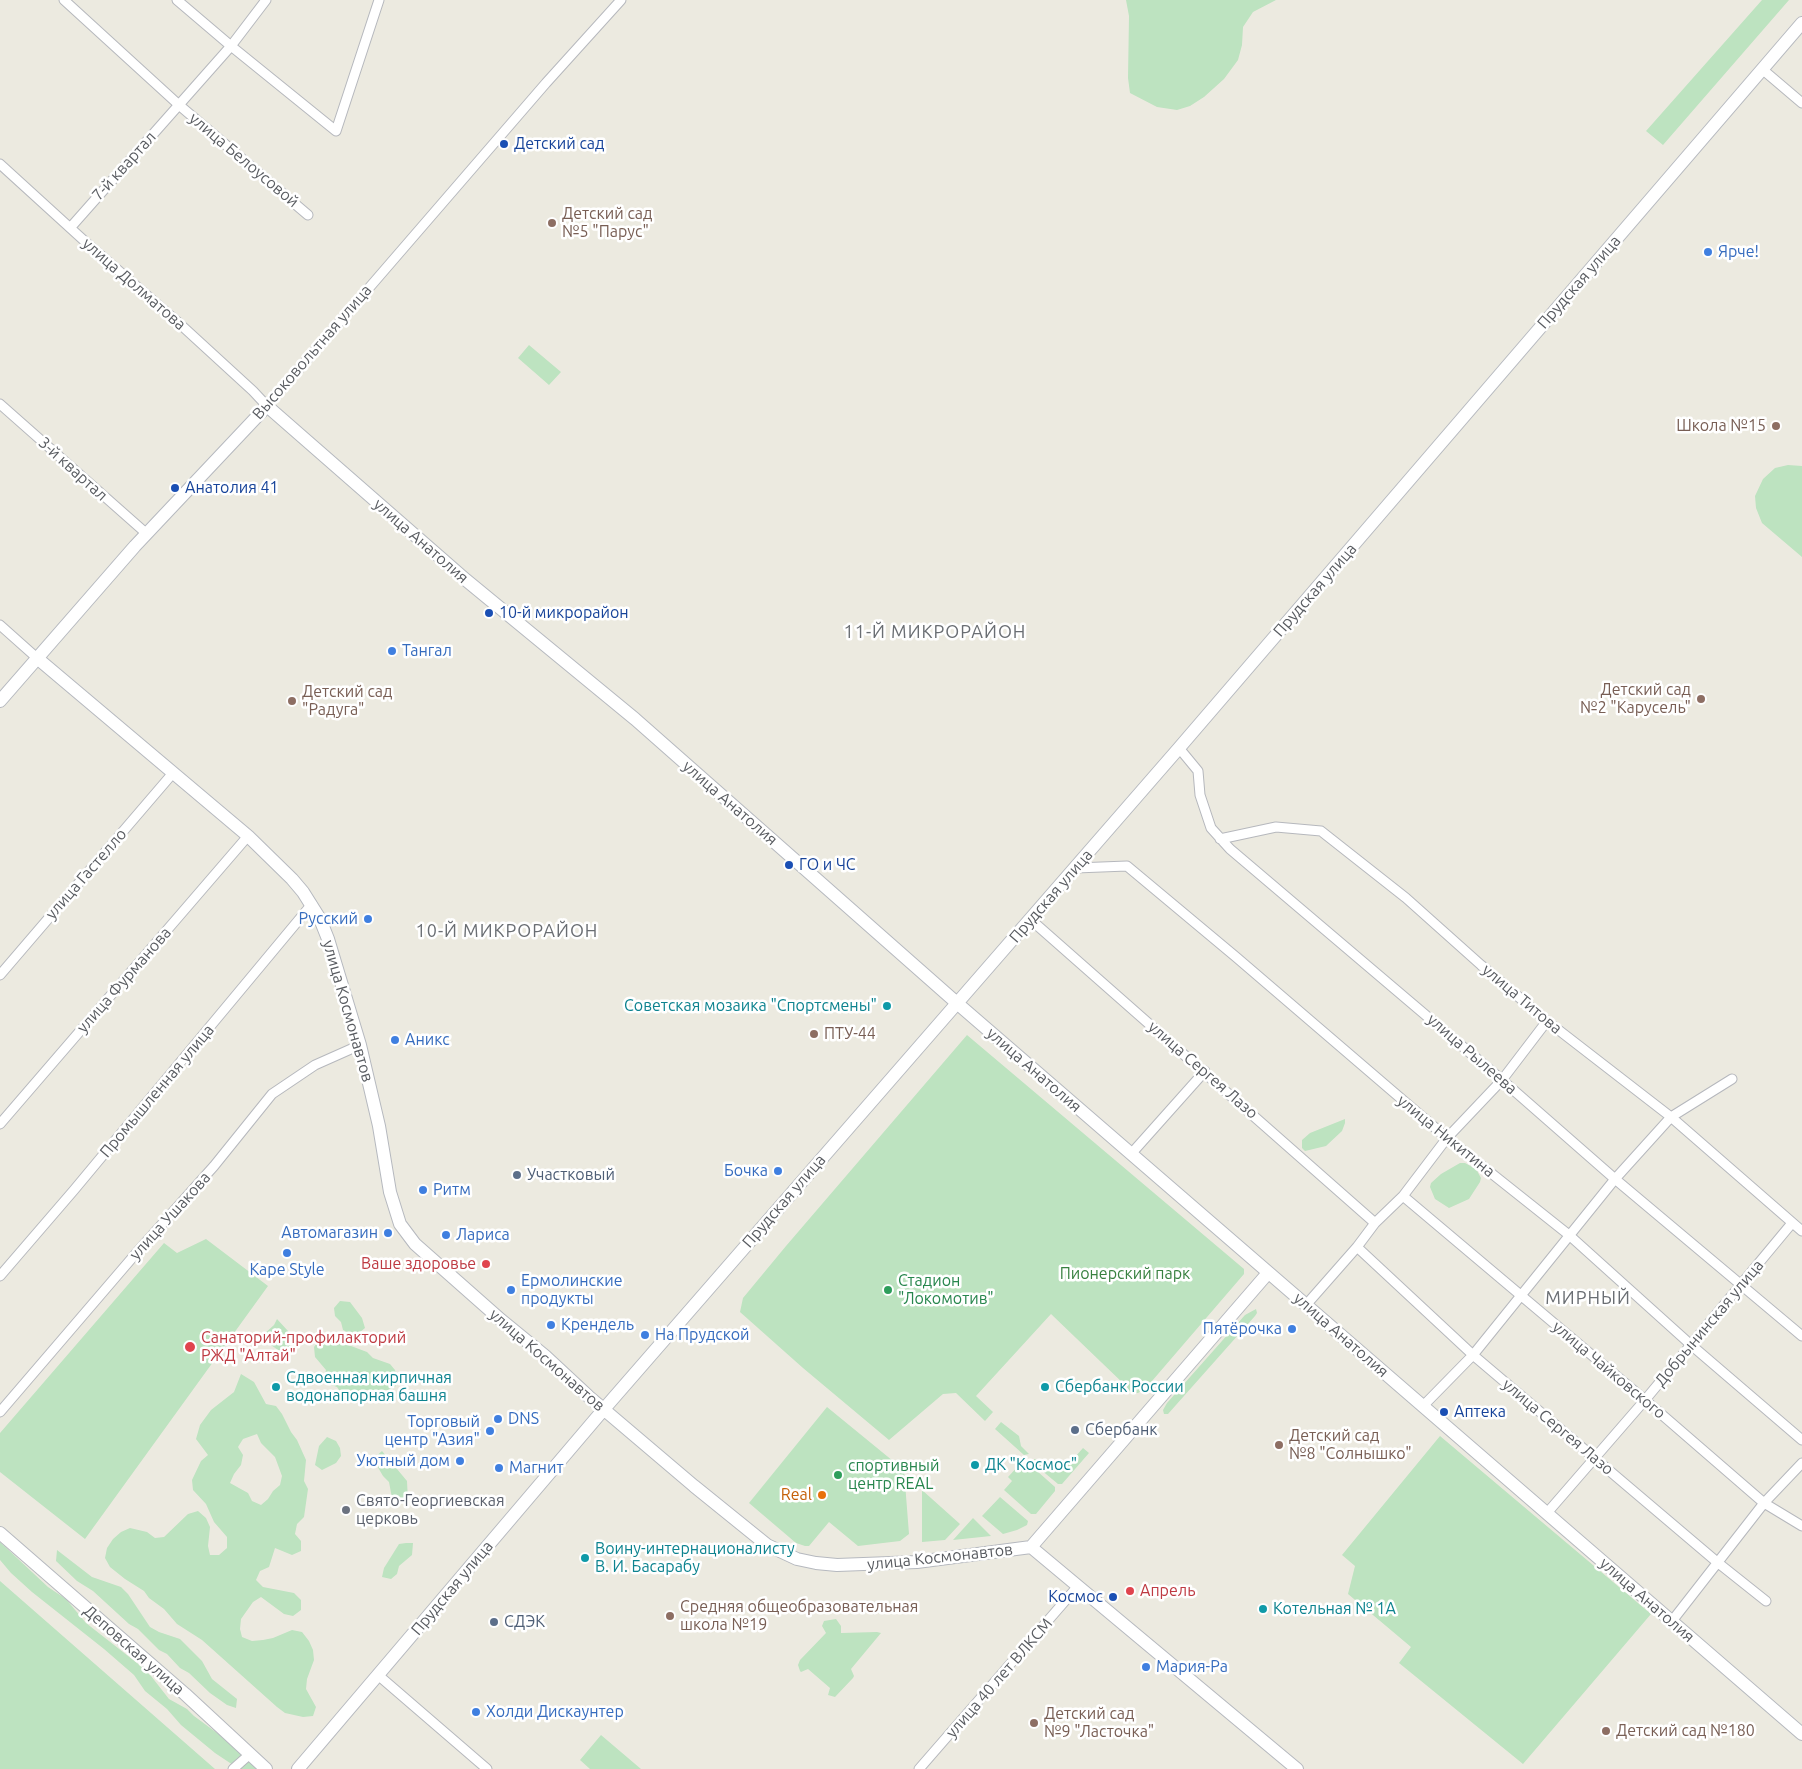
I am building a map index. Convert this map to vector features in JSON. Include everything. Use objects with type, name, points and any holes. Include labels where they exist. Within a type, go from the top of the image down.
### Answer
[{"type":"street","points":[[64,0],[179,105]]},
{"type":"street","points":[[178,0],[231,46],[336,131],[378,0]]},
{"type":"street","name":"7-й квартал","points":[[70,228],[231,46],[266,0]]},
{"type":"street","name":"Высоковольтная улица","points":[[0,701],[147,534],[267,406],[546,83],[621,0]]},
{"type":"street","name":"Прудская улица","points":[[298,1769],[604,1409],[779,1206],[1076,868],[1802,22]]},
{"type":"street","points":[[1762,69],[1802,103]]},
{"type":"street","name":"улица Белоусовой","points":[[179,105],[308,215]]},
{"type":"street","name":"улица Долматова","points":[[0,164],[70,228],[182,325],[267,406]]},
{"type":"street","name":"3-й квартал","points":[[0,404],[147,534]]},
{"type":"street","name":"улица Анатолия","points":[[267,406],[466,580],[635,719],[958,1004],[1802,1734]]},
{"type":"street","points":[[0,625],[37,658]]},
{"type":"street","name":"улица Космонавтов","points":[[37,658],[248,836],[292,879],[312,904],[328,939],[360,1045],[379,1126],[390,1192],[403,1230],[414,1244],[604,1409],[767,1545],[797,1559],[837,1565],[917,1562],[1031,1547],[1297,1769]]},
{"type":"street","name":"улица Рылеева","points":[[1179,748],[1198,771],[1200,796],[1211,828],[1230,849],[1502,1080],[1615,1180],[1802,1336]]},
{"type":"street","name":"улица Гастелло","points":[[0,975],[173,773]]},
{"type":"street","name":"улица Титова","points":[[1220,838],[1276,827],[1321,831],[1406,898],[1481,965],[1548,1021],[1671,1117],[1802,1231]]},
{"type":"street","name":"улица Фурманова","points":[[0,1124],[248,836]]},
{"type":"street","name":"улица Никитина","points":[[1076,868],[1127,866],[1447,1138],[1569,1235],[1690,1344],[1802,1440]]},
{"type":"street","name":"Промышленная улица","points":[[0,1276],[87,1175],[312,904]]},
{"type":"street","name":"улица Сергея Лазо","points":[[1030,919],[1205,1071],[1375,1223]]},
{"type":"street","points":[[1306,1305],[1375,1223],[1403,1196],[1447,1138],[1502,1080],[1548,1021]]},
{"type":"street","name":"улица Ушакова","points":[[0,1412],[138,1251],[214,1166],[272,1094],[315,1065],[360,1045]]},
{"type":"street","points":[[1131,1154],[1205,1071]]},
{"type":"street","points":[[1423,1406],[1473,1355],[1569,1235],[1671,1117],[1732,1079]]},
{"type":"street","name":"улица Чайковского","points":[[1403,1196],[1764,1503],[1802,1526]]},
{"type":"street","name":"Добрынинская улица","points":[[1547,1513],[1645,1400],[1792,1223]]},
{"type":"street","name":"улица Сергея Лазо","points":[[1357,1246],[1473,1355],[1766,1601]]},
{"type":"street","points":[[1031,1547],[1268,1273]]},
{"type":"street","points":[[1672,1622],[1764,1503],[1802,1463]]},
{"type":"street","name":"Деповская улица","points":[[0,1533],[185,1694],[266,1769]]},
{"type":"street","name":"улица 40 лет ВЛКСМ","points":[[919,1769],[1078,1586]]},
{"type":"street","points":[[378,1675],[487,1769]]},
{"type":"street","points":[[233,1769],[250,1754]]},
{"type":"green space","points":[[1126,0],[1276,0],[1253,12],[1243,27],[1242,45],[1238,60],[1224,79],[1204,97],[1190,106],[1177,110],[1157,107],[1130,93],[1128,78],[1129,16]]},
{"type":"green space","points":[[1762,0],[1789,0],[1663,145],[1646,131]]},
{"type":"green space","points":[[529,345],[561,372],[549,385],[518,358]]},
{"type":"green space","points":[[1788,465],[1802,466],[1802,557],[1762,523],[1756,508],[1755,496],[1763,479],[1775,468]]},
{"type":"green space","name":"Пионерский парк","points":[[967,1035],[1244,1269],[1244,1274],[1146,1388],[1138,1393],[1121,1392],[1126,1386],[1051,1314],[976,1396],[993,1412],[985,1421],[956,1393],[943,1394],[889,1440],[740,1312],[743,1298]]},
{"type":"green space","points":[[1345,1119],[1342,1131],[1326,1146],[1305,1151],[1302,1148],[1302,1140],[1310,1133]]},
{"type":"green space","points":[[1460,1163],[1465,1163],[1476,1169],[1481,1178],[1469,1199],[1449,1208],[1435,1199],[1430,1187],[1431,1183],[1441,1174]]},
{"type":"green space","points":[[206,1239],[268,1286],[85,1539],[0,1472],[0,1433],[164,1243],[177,1253]]},
{"type":"green space","points":[[340,1301],[350,1302],[362,1318],[365,1328],[359,1333],[351,1334],[343,1330],[341,1322],[335,1316],[334,1308]]},
{"type":"green space","points":[[1256,1309],[1257,1313],[1255,1316],[1168,1414],[1164,1414],[1163,1410],[1167,1403],[1245,1315]]},
{"type":"green space","points":[[277,1319],[288,1331],[292,1340],[289,1348],[281,1352],[268,1343],[263,1335],[274,1325]]},
{"type":"green space","points":[[319,1340],[343,1343],[367,1352],[373,1358],[390,1364],[398,1378],[396,1386],[388,1390],[363,1390],[357,1396],[341,1393],[337,1387],[329,1384],[324,1378],[326,1370],[315,1357],[314,1347]]},
{"type":"green space","points":[[241,1374],[254,1382],[266,1404],[276,1406],[282,1414],[306,1460],[304,1481],[308,1489],[304,1517],[297,1524],[295,1534],[301,1541],[301,1551],[292,1555],[275,1548],[269,1567],[260,1571],[256,1580],[263,1587],[294,1593],[301,1600],[301,1610],[293,1616],[284,1614],[261,1597],[253,1602],[241,1619],[240,1629],[242,1637],[252,1641],[273,1638],[292,1630],[302,1632],[313,1650],[314,1660],[307,1679],[306,1689],[316,1707],[313,1716],[303,1717],[285,1713],[277,1707],[202,1640],[177,1624],[144,1591],[110,1567],[105,1558],[107,1548],[121,1532],[130,1528],[147,1532],[155,1538],[164,1537],[188,1514],[198,1511],[206,1518],[210,1527],[208,1546],[210,1555],[219,1555],[227,1548],[227,1537],[214,1522],[206,1504],[193,1490],[192,1480],[201,1461],[208,1455],[196,1439],[200,1425],[211,1410],[234,1392]],"holes":[[[257,1434],[261,1443],[275,1457],[282,1476],[280,1485],[261,1505],[252,1501],[248,1493],[230,1483],[241,1465],[243,1455],[238,1447],[243,1439]]]},
{"type":"green space","name":"спортивный центр REAL","points":[[827,1407],[904,1470],[909,1534],[900,1541],[858,1546],[829,1522],[809,1546],[805,1546],[796,1543],[749,1503]]},
{"type":"green space","points":[[1001,1422],[1019,1436],[1021,1446],[1029,1454],[1024,1455],[995,1429]]},
{"type":"green space","points":[[1440,1436],[1651,1614],[1523,1764],[1399,1663],[1411,1647],[1348,1594],[1355,1566],[1342,1555]]},
{"type":"green space","points":[[327,1437],[336,1441],[340,1448],[341,1456],[336,1463],[322,1470],[315,1465],[319,1446]]},
{"type":"green space","points":[[1083,1448],[1089,1453],[1062,1484],[1058,1484],[1034,1464],[1034,1459],[1049,1464],[1067,1462],[1075,1457]]},
{"type":"green space","points":[[382,1451],[407,1481],[408,1501],[392,1498],[389,1482],[373,1459]]},
{"type":"green space","points":[[1028,1463],[1055,1487],[1055,1491],[1036,1514],[1031,1514],[1004,1490],[1012,1481],[1008,1477],[1020,1464]]},
{"type":"green space","points":[[922,1490],[960,1524],[945,1540],[922,1542]]},
{"type":"green space","points":[[1000,1497],[1028,1521],[1027,1525],[1003,1534],[982,1516]]},
{"type":"green space","points":[[973,1518],[991,1536],[953,1540]]},
{"type":"green space","points":[[0,1542],[48,1587],[66,1599],[86,1623],[151,1676],[169,1699],[187,1709],[228,1741],[257,1769],[239,1769],[215,1753],[181,1725],[167,1709],[145,1691],[134,1675],[11,1573],[0,1560]]},
{"type":"green space","points":[[413,1543],[412,1555],[399,1566],[397,1574],[391,1579],[382,1577],[384,1568],[399,1544]]},
{"type":"green space","points":[[57,1550],[92,1577],[121,1587],[128,1594],[150,1627],[180,1639],[202,1661],[212,1679],[237,1699],[236,1708],[227,1705],[210,1693],[93,1591],[77,1581],[56,1561]]},
{"type":"green space","points":[[0,1581],[215,1769],[0,1769]]},
{"type":"green space","points":[[836,1619],[841,1626],[841,1633],[881,1633],[851,1669],[853,1678],[835,1697],[828,1695],[830,1688],[808,1669],[801,1672],[798,1665],[800,1660],[826,1633],[822,1626],[824,1621]]},
{"type":"green space","points":[[601,1735],[641,1769],[590,1769],[580,1760]]},
{"type":"place","name":"Детский сад","points":[[504,144]]},
{"type":"place","name":"Детский сад №5 \"Парус\"","points":[[552,223]]},
{"type":"place","name":"Ярче!","points":[[1708,252]]},
{"type":"place","name":"Школа №15","points":[[1776,426]]},
{"type":"place","name":"Анатолия 41","points":[[175,488]]},
{"type":"place","name":"10-й микрорайон","points":[[489,613]]},
{"type":"place","name":"Тангал","points":[[392,651]]},
{"type":"place","name":"Детский сад №2 \"Карусель\"","points":[[1701,699]]},
{"type":"place","name":"Детский сад \"Радуга\"","points":[[292,701]]},
{"type":"place","name":"ГО и ЧС","points":[[789,865]]},
{"type":"place","name":"Русский","points":[[368,919]]},
{"type":"place","name":"Советская мозаика \"Спортсмены\"","points":[[887,1006]]},
{"type":"place","name":"ПТУ-44","points":[[814,1034]]},
{"type":"place","name":"Аникс","points":[[395,1040]]},
{"type":"place","name":"Бочка","points":[[778,1171]]},
{"type":"place","name":"Участковый","points":[[517,1175]]},
{"type":"place","name":"Ритм","points":[[423,1190]]},
{"type":"place","name":"Автомагазин","points":[[388,1233]]},
{"type":"place","name":"Лариса","points":[[446,1235]]},
{"type":"place","name":"Каре Style","points":[[287,1253]]},
{"type":"place","name":"Ваше здоровье","points":[[486,1264]]},
{"type":"place","name":"Ермолинские продукты","points":[[511,1290]]},
{"type":"place","name":"Стадион \"Локомотив\"","points":[[888,1290]]},
{"type":"place","name":"Крендель","points":[[551,1325]]},
{"type":"place","name":"Пятёрочка","points":[[1292,1329]]},
{"type":"place","name":"На Прудской","points":[[645,1335]]},
{"type":"place","name":"Санаторий-профилакторий РЖД \"Алтай\"","points":[[190,1347]]},
{"type":"place","name":"Сдвоенная кирпичная водонапорная башня","points":[[276,1387]]},
{"type":"place","name":"Сбербанк России","points":[[1045,1387]]},
{"type":"place","name":"Аптека","points":[[1444,1412]]},
{"type":"place","name":"DNS","points":[[498,1419]]},
{"type":"place","name":"Сбербанк","points":[[1075,1430]]},
{"type":"place","name":"Торговый центр \"Азия\"","points":[[490,1431]]},
{"type":"place","name":"Детский сад №8 \"Солнышко\"","points":[[1279,1445]]},
{"type":"place","name":"Уютный дом","points":[[460,1461]]},
{"type":"place","name":"ДК \"Космос\"","points":[[975,1465]]},
{"type":"place","name":"Магнит","points":[[499,1468]]},
{"type":"place","name":"спортивный центр REAL","points":[[838,1475]]},
{"type":"place","name":"Real","points":[[822,1495]]},
{"type":"place","name":"Свято-Георгиевская церковь","points":[[346,1510]]},
{"type":"place","name":"Воину-интернационалисту В. И. Басарабу","points":[[585,1558]]},
{"type":"place","name":"Апрель","points":[[1130,1591]]},
{"type":"place","name":"Космос","points":[[1113,1597]]},
{"type":"place","name":"Котельная № 1А","points":[[1263,1609]]},
{"type":"place","name":"Средняя общеобразовательная школа №19","points":[[670,1616]]},
{"type":"place","name":"СДЭК","points":[[494,1622]]},
{"type":"place","name":"Мария-Ра","points":[[1146,1667]]},
{"type":"place","name":"Холди Дискаунтер","points":[[476,1712]]},
{"type":"place","name":"Детский сад №9 \"Ласточка\"","points":[[1034,1723]]},
{"type":"place","name":"Детский сад №180","points":[[1606,1731]]},
{"type":"district","name":"11-Й МИКРОРАЙОН","points":[[935,632]]},
{"type":"district","name":"10-Й МИКРОРАЙОН","points":[[507,931]]},
{"type":"district","name":"МИРНЫЙ","points":[[1588,1298]]}]
